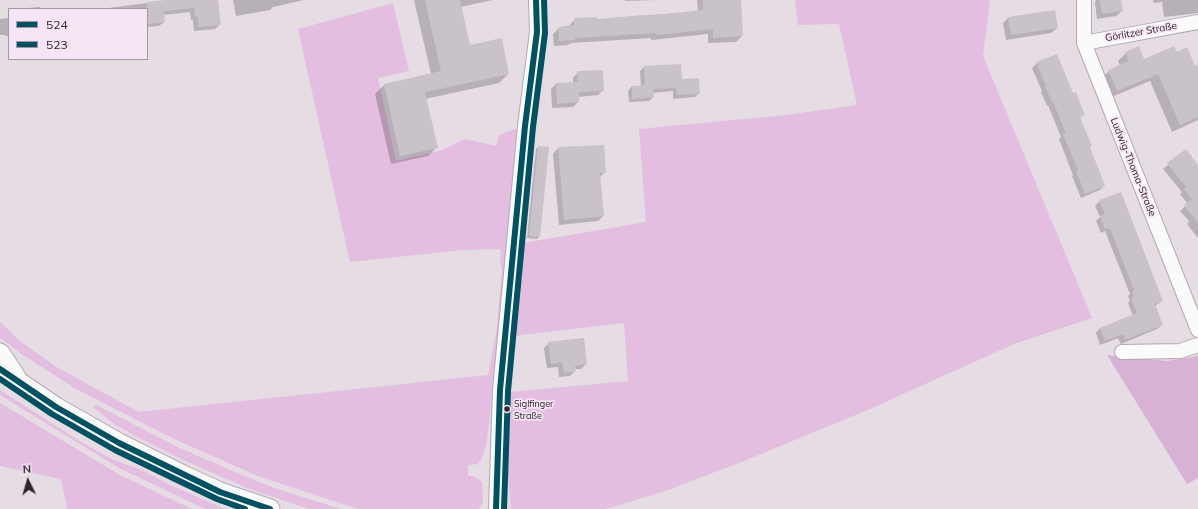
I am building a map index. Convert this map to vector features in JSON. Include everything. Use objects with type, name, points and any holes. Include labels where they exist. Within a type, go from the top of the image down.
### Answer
[{"type":"main road","points":[[0,353],[19,382]]},
{"type":"main road","points":[[0,369],[41,398],[119,443],[220,492],[270,509]]},
{"type":"main road","points":[[0,381],[41,398]]},
{"type":"street","points":[[496,509],[500,390],[525,126],[537,32],[536,0]]},
{"type":"street","name":"Ludwig-Thoma-Straße","points":[[1084,0],[1084,43],[1198,330]]},
{"type":"street","name":"Görlitzer Straße","points":[[1084,43],[1198,22]]},
{"type":"street","points":[[1122,352],[1180,351],[1198,345]]},
{"type":"shaded area","points":[[795,0],[990,0],[983,56],[1092,318],[1014,344],[870,409],[744,461],[665,491],[606,509],[511,509],[508,474],[510,392],[628,381],[624,323],[513,336],[523,243],[646,222],[639,129],[786,115],[857,105],[839,24],[798,25]]},
{"type":"shaded area","points":[[393,3],[409,71],[378,78],[396,161],[442,150],[465,139],[496,146],[499,135],[520,127],[494,374],[494,388],[486,446],[478,464],[468,465],[468,475],[477,478],[482,482],[483,503],[479,509],[358,509],[255,475],[172,438],[76,389],[23,355],[0,338],[0,322],[20,341],[58,368],[139,412],[488,375],[496,334],[502,269],[500,263],[501,251],[499,249],[462,250],[350,262],[298,29]]},
{"type":"shaded area","points":[[1107,355],[1167,361],[1198,356],[1198,478],[1187,484]]},
{"type":"shaded area","points":[[0,390],[83,443],[114,460],[142,470],[168,484],[225,509],[205,509],[119,468],[0,395]]},
{"type":"shaded area","points":[[0,403],[120,475],[192,509],[67,509],[61,479],[0,466]]},
{"type":"shaded area","points":[[96,405],[180,448],[235,472],[274,488],[341,509],[309,509],[247,488],[181,459],[137,437],[114,424],[93,407]]},
{"type":"building","points":[[165,0],[218,0],[221,25],[199,27],[194,8],[164,11],[165,22],[148,24],[147,2]]},
{"type":"building","points":[[425,0],[460,0],[470,45],[502,38],[509,74],[425,92],[438,148],[400,156],[384,84],[441,71]]},
{"type":"building","points":[[703,0],[741,0],[743,36],[713,38],[713,29],[657,35],[656,33],[575,38],[575,40],[559,41],[559,27],[574,25],[574,18],[597,17],[598,19],[703,10]]},
{"type":"building","points":[[1100,0],[1121,0],[1123,11],[1102,14]]},
{"type":"building","points":[[1055,10],[1058,28],[1011,35],[1008,17]]},
{"type":"building","points":[[1139,46],[1144,59],[1174,46],[1177,52],[1187,47],[1195,66],[1198,64],[1198,117],[1180,125],[1158,74],[1117,91],[1108,70],[1129,61],[1125,52]]},
{"type":"building","points":[[1057,54],[1073,93],[1076,92],[1085,115],[1080,117],[1092,146],[1090,147],[1105,186],[1085,194],[1076,171],[1078,170],[1063,134],[1066,133],[1036,62]]},
{"type":"building","points":[[681,64],[682,79],[699,78],[700,94],[677,95],[676,88],[653,89],[654,97],[632,99],[632,86],[645,85],[644,66]]},
{"type":"building","points":[[603,70],[604,91],[579,92],[579,102],[557,104],[556,83],[578,82],[577,71]]},
{"type":"building","points":[[604,145],[606,173],[600,173],[604,216],[564,220],[558,147]]},
{"type":"building","points":[[538,146],[549,147],[540,237],[529,236]]},
{"type":"building","points":[[1186,149],[1198,165],[1198,223],[1184,205],[1192,199],[1184,189],[1186,187],[1167,163]]},
{"type":"building","points":[[1121,192],[1163,301],[1155,304],[1163,325],[1125,340],[1123,334],[1105,341],[1100,328],[1137,313],[1131,298],[1134,297],[1132,291],[1134,290],[1110,228],[1105,229],[1100,216],[1105,214],[1099,200]]},
{"type":"building","points":[[584,338],[587,364],[575,366],[576,371],[564,373],[562,362],[551,364],[548,342]]},
{"type":"transit line","name":"524","points":[[496,509],[500,390],[525,126],[537,32],[536,0]]},
{"type":"transit line","name":"523","points":[[504,509],[508,391],[533,127],[545,33],[544,0]]},
{"type":"transit line","name":"524","points":[[0,369],[56,407],[119,443],[220,492],[270,509]]},
{"type":"transit line","name":"523","points":[[0,379],[52,414],[115,450],[217,499],[245,509]]},
{"type":"place","name":"Siglfinger Straße","points":[[507,409]]}]
